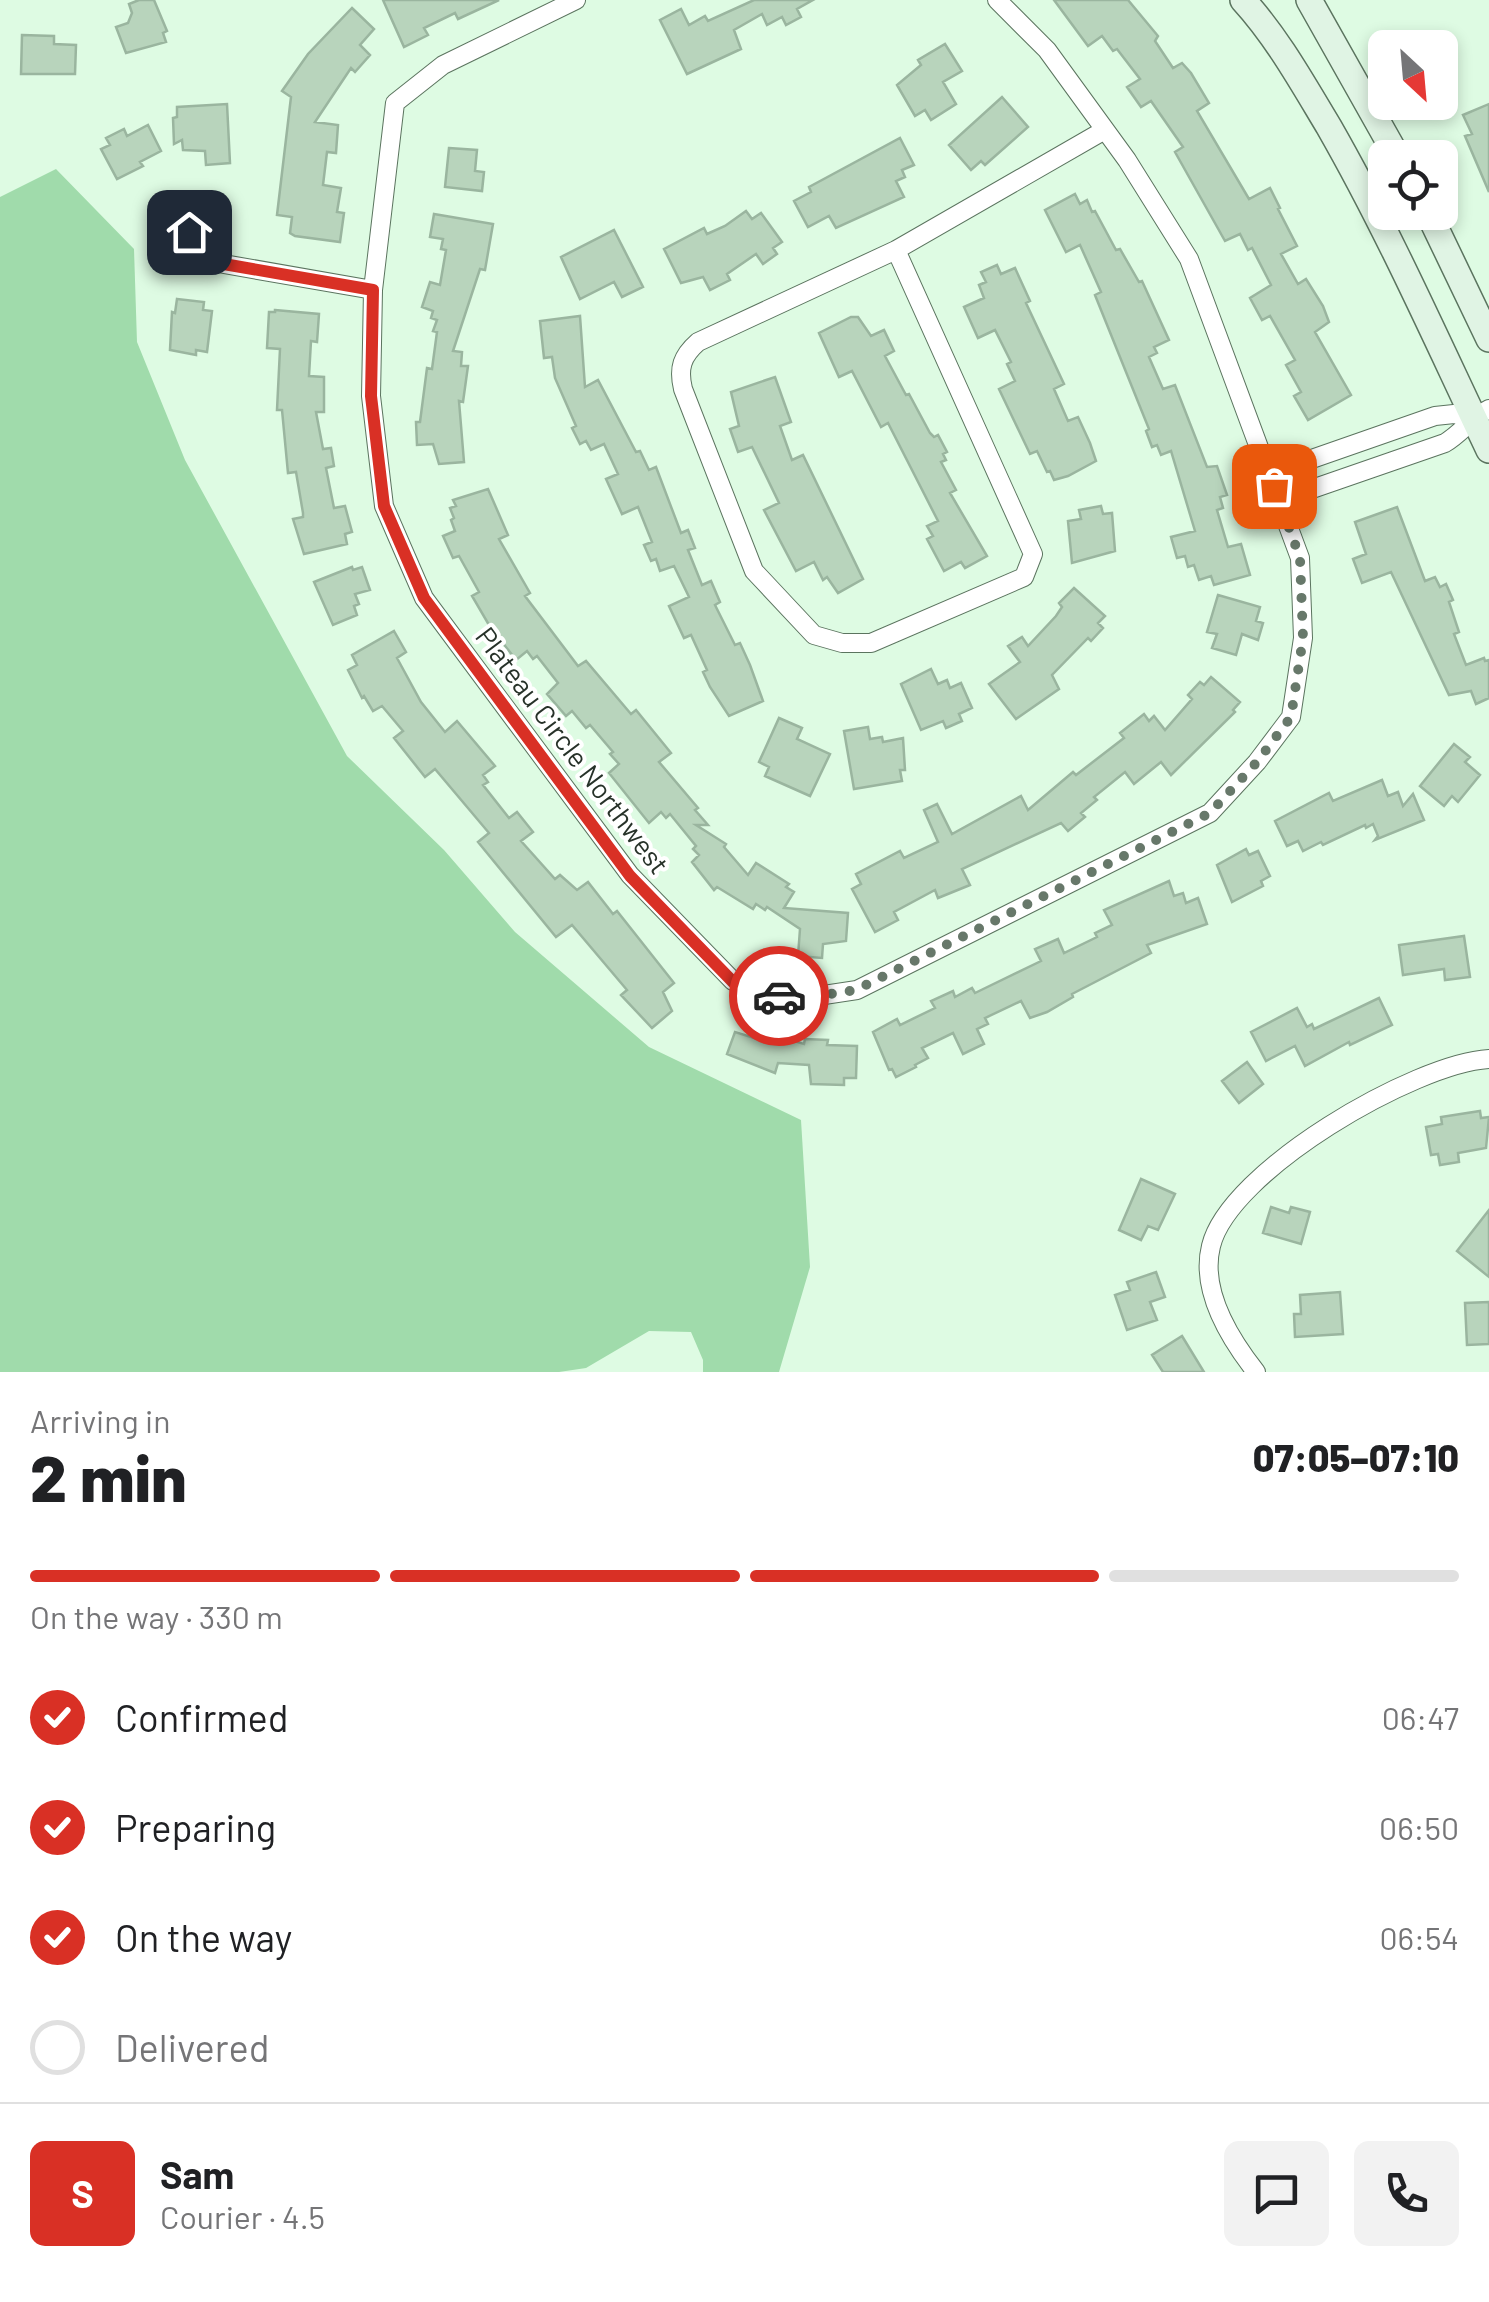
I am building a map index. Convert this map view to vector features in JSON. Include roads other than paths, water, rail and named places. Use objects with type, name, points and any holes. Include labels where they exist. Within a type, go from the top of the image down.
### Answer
[{"type":"main road","points":[[1243,0],[1309,93],[1358,176],[1481,413],[1489,450]]},
{"type":"main road","points":[[1310,0],[1388,140]]},
{"type":"main road","points":[[1437,230],[1489,339]]},
{"type":"street","name":"Plateau Circle Northwest","points":[[576,0],[442,65],[395,103],[373,290],[371,396],[384,506],[424,598],[630,876],[733,982],[791,1000],[856,990],[1210,813],[1257,762],[1291,717],[1303,638],[1300,558],[1189,259],[1128,160],[1046,50],[996,0]]},
{"type":"street","points":[[896,250],[1033,554],[1024,577],[871,643],[842,642],[814,635],[754,571],[683,389],[680,368],[688,350],[896,250],[1103,131]]},
{"type":"street","points":[[189,232],[218,263],[373,290]]},
{"type":"street","points":[[1274,486],[1306,461],[1435,416],[1481,413]]},
{"type":"street","points":[[1274,486],[1293,491],[1312,489],[1446,443],[1481,413]]},
{"type":"street","points":[[1256,1372],[1235,1344],[1213,1290],[1210,1246],[1222,1220],[1259,1181],[1343,1117],[1439,1070],[1489,1059]]}]
